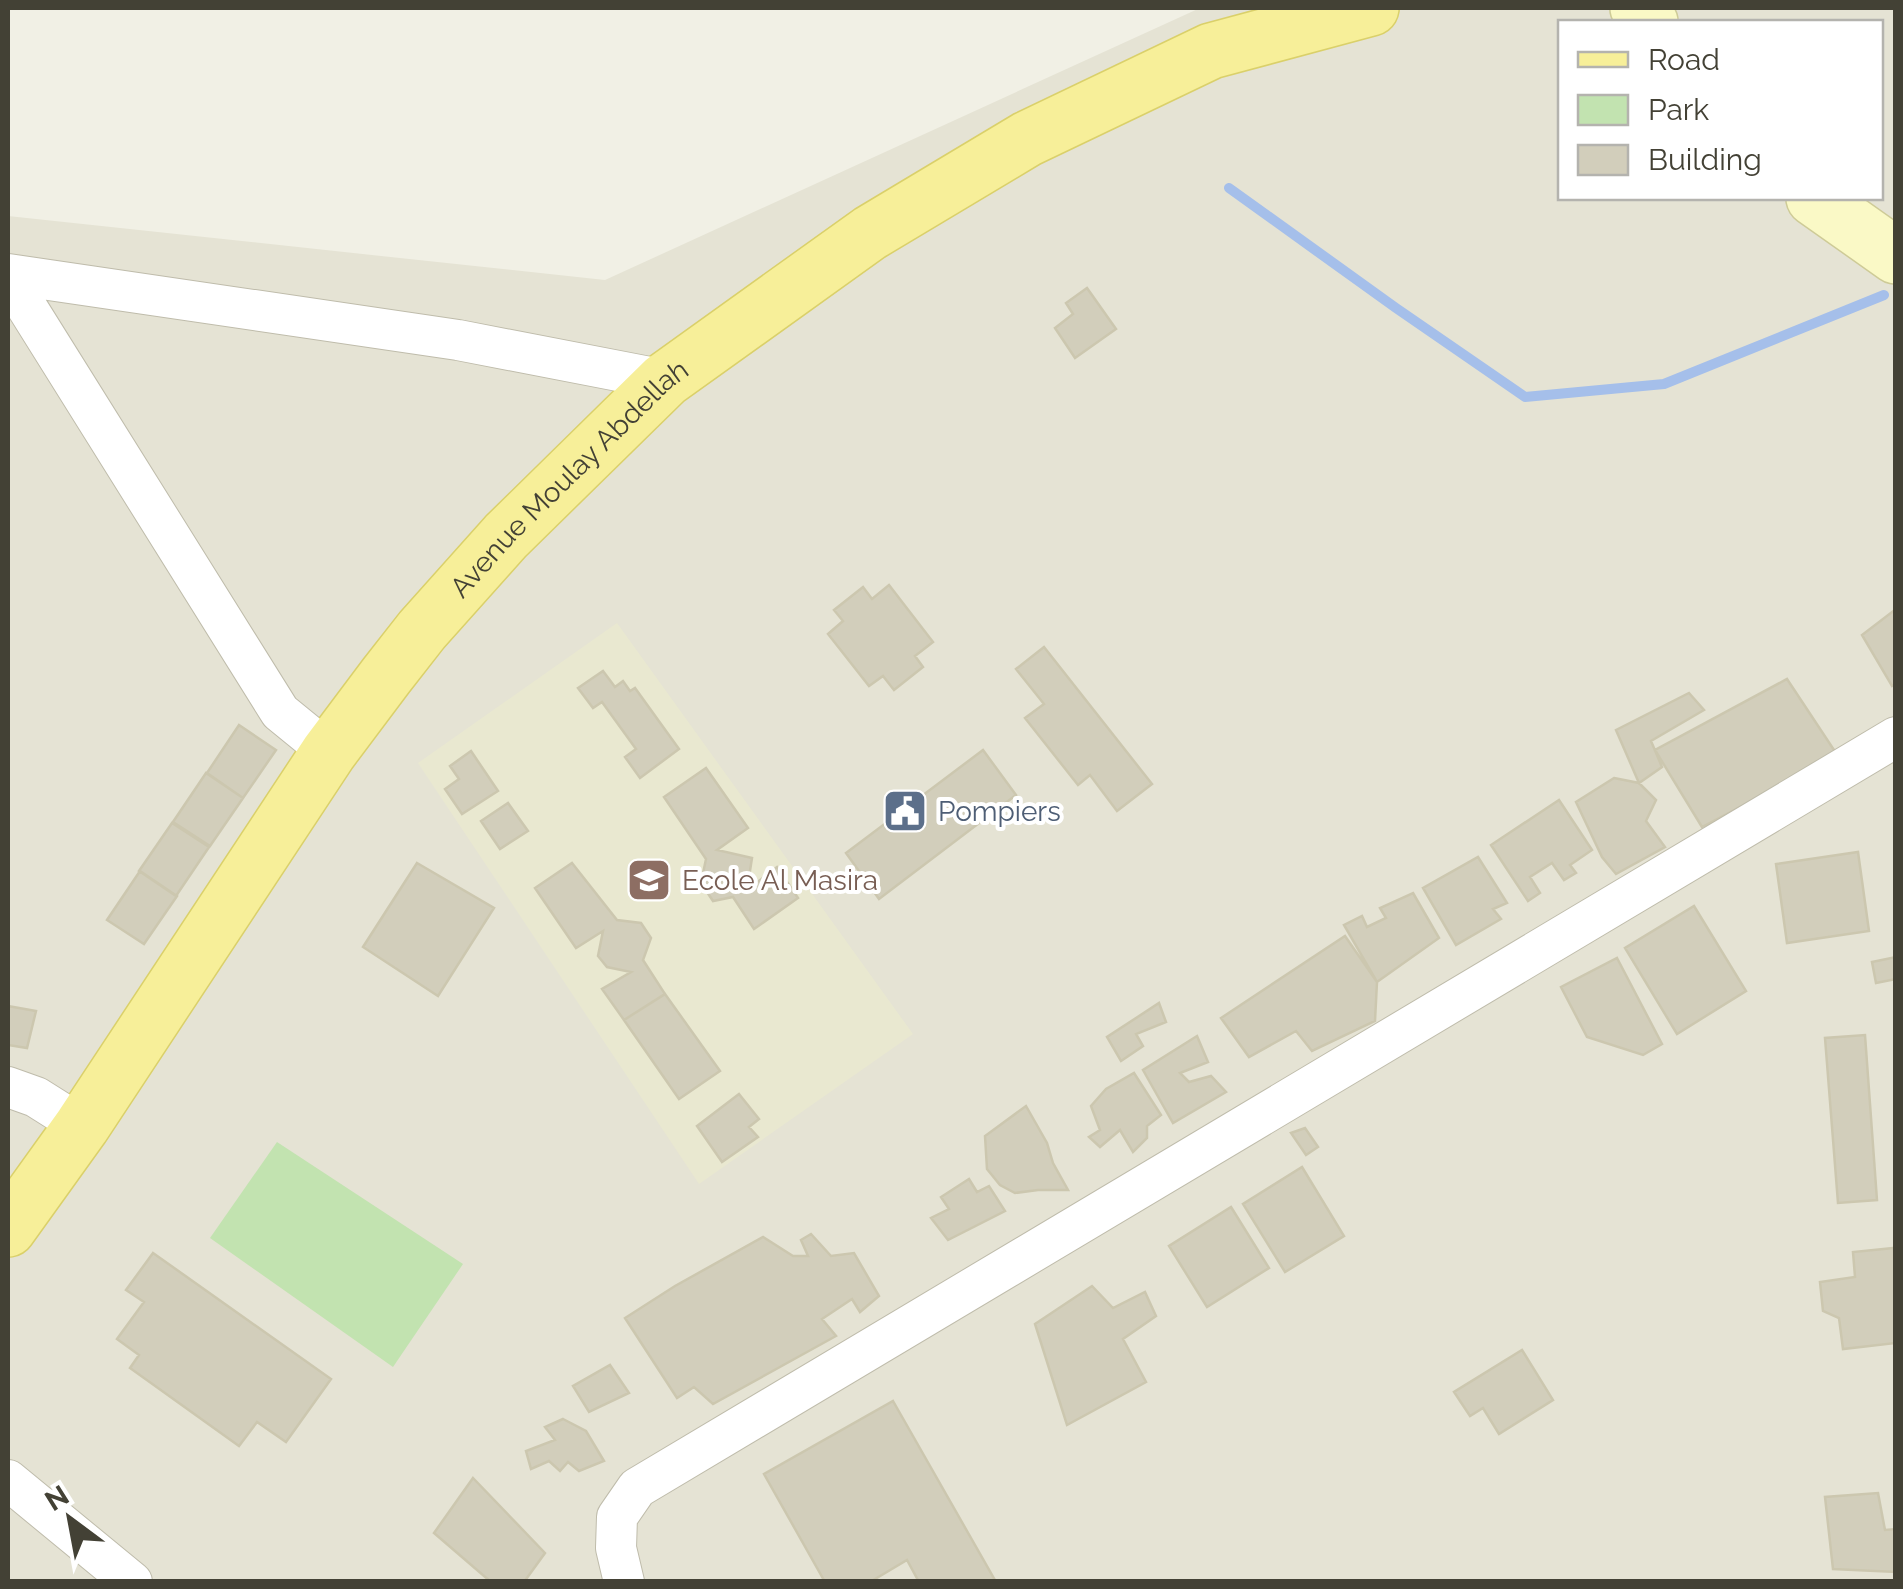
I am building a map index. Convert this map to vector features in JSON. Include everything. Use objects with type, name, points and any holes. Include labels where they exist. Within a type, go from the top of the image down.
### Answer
[{"type":"main road","name":"Avenue Moulay Abdellah","points":[[8,1229],[82,1126],[330,752],[422,630],[506,536],[666,380],[870,233],[1027,139],[1211,52],[1370,8]]},
{"type":"main road","points":[[1827,207],[1896,256]]},
{"type":"street","points":[[8,275],[458,340],[666,380]]},
{"type":"street","points":[[8,275],[280,712],[330,752]]},
{"type":"street","points":[[624,1582],[616,1548],[616,1517],[636,1488],[1896,737]]},
{"type":"street","points":[[8,1087],[36,1098],[82,1126]]},
{"type":"street","points":[[8,1480],[132,1582]]},
{"type":"shaded area","points":[[1200,8],[1895,8],[1895,1581],[8,1582],[8,216],[605,280]]},
{"type":"shaded area","name":"Ecole Al Masira","points":[[617,623],[913,1034],[699,1184],[418,763]]},
{"type":"green space","points":[[277,1142],[463,1264],[393,1367],[210,1238]]},
{"type":"building","points":[[1087,288],[1116,329],[1075,358],[1055,328],[1073,314],[1066,303]]},
{"type":"building","points":[[889,585],[933,642],[915,656],[923,667],[894,690],[883,676],[869,686],[828,634],[843,621],[834,610],[863,587],[872,599]]},
{"type":"building","points":[[1896,609],[1896,683],[1892,686],[1862,635]]},
{"type":"building","points":[[1044,647],[1152,784],[1117,811],[1090,775],[1078,785],[1025,718],[1044,704],[1016,669]]},
{"type":"building","points":[[603,671],[615,687],[623,681],[630,691],[635,688],[679,749],[640,778],[625,757],[636,749],[602,702],[593,708],[578,688]]},
{"type":"building","points":[[1787,679],[1838,756],[1702,827],[1655,750]]},
{"type":"building","points":[[1689,693],[1704,710],[1651,741],[1662,767],[1639,783],[1616,730]]},
{"type":"building","points":[[239,725],[276,750],[243,798],[207,773]]},
{"type":"building","points":[[983,750],[1016,795],[879,899],[846,853]]},
{"type":"building","points":[[471,751],[498,791],[462,814],[445,789],[459,779],[450,766]]},
{"type":"building","points":[[706,768],[748,828],[717,850],[752,858],[747,890],[777,867],[798,898],[754,929],[733,897],[713,901],[701,883],[706,859],[664,797]]},
{"type":"building","points":[[206,773],[243,798],[210,846],[173,822]]},
{"type":"building","points":[[1614,778],[1639,783],[1656,800],[1646,821],[1665,847],[1616,874],[1602,857],[1576,802]]},
{"type":"building","points":[[1559,800],[1592,850],[1570,865],[1576,873],[1564,880],[1552,863],[1530,877],[1540,893],[1528,901],[1491,845]]},
{"type":"building","points":[[508,803],[528,831],[500,849],[481,821]]},
{"type":"building","points":[[172,823],[209,847],[176,896],[139,871]]},
{"type":"building","points":[[1858,852],[1869,931],[1787,943],[1776,864]]},
{"type":"building","points":[[1478,857],[1507,903],[1493,909],[1501,919],[1456,945],[1423,888]]},
{"type":"building","points":[[417,863],[494,908],[438,996],[363,947]]},
{"type":"building","points":[[572,863],[617,920],[641,923],[651,938],[643,960],[665,994],[624,1020],[602,989],[631,972],[607,967],[598,956],[603,931],[576,948],[535,888]]},
{"type":"building","points":[[140,871],[177,896],[144,944],[107,920]]},
{"type":"building","points":[[1413,893],[1439,938],[1377,982],[1344,925],[1362,916],[1367,927],[1386,918],[1380,908]]},
{"type":"building","points":[[1694,906],[1746,991],[1677,1034],[1625,948]]},
{"type":"building","points":[[1345,936],[1377,982],[1375,1021],[1312,1051],[1296,1031],[1249,1057],[1221,1018]]},
{"type":"building","points":[[1896,957],[1896,979],[1876,983],[1872,962]]},
{"type":"building","points":[[1617,958],[1662,1044],[1643,1055],[1587,1037],[1561,987]]},
{"type":"building","points":[[665,994],[720,1071],[679,1099],[624,1020]]},
{"type":"building","points":[[1159,1003],[1166,1022],[1136,1034],[1143,1046],[1121,1061],[1107,1037]]},
{"type":"building","points":[[8,1006],[36,1011],[27,1048],[8,1045]]},
{"type":"building","points":[[1865,1035],[1877,1200],[1838,1203],[1825,1038]]},
{"type":"building","points":[[1197,1036],[1208,1062],[1180,1073],[1189,1082],[1211,1076],[1226,1092],[1173,1123],[1143,1070]]},
{"type":"building","points":[[1134,1073],[1161,1115],[1147,1126],[1147,1138],[1133,1152],[1120,1130],[1100,1147],[1089,1137],[1100,1130],[1091,1106],[1106,1089]]},
{"type":"building","points":[[739,1094],[759,1119],[749,1127],[758,1137],[722,1162],[697,1126]]},
{"type":"building","points":[[1026,1106],[1068,1190],[1015,1193],[1000,1185],[987,1169],[985,1136]]},
{"type":"building","points":[[1305,1128],[1318,1147],[1306,1155],[1291,1133]]},
{"type":"building","points":[[1302,1167],[1344,1236],[1285,1272],[1243,1204]]},
{"type":"building","points":[[969,1179],[977,1192],[989,1186],[1005,1211],[948,1240],[931,1218],[949,1209],[941,1197]]},
{"type":"building","points":[[1231,1207],[1269,1268],[1207,1307],[1169,1246]]},
{"type":"building","points":[[811,1234],[831,1256],[854,1253],[879,1296],[860,1312],[852,1299],[822,1319],[836,1336],[713,1404],[694,1387],[677,1398],[625,1318],[763,1237],[793,1256],[808,1256],[801,1240]]},
{"type":"building","points":[[1894,1248],[1896,1343],[1843,1349],[1839,1318],[1823,1311],[1820,1282],[1855,1277],[1853,1252]]},
{"type":"building","points":[[153,1253],[331,1379],[286,1442],[257,1422],[239,1446],[130,1368],[139,1355],[117,1339],[144,1302],[126,1290]]},
{"type":"building","points":[[1092,1286],[1113,1308],[1145,1292],[1156,1316],[1123,1339],[1146,1382],[1067,1425],[1035,1324]]},
{"type":"building","points":[[1522,1350],[1553,1400],[1499,1434],[1483,1408],[1470,1416],[1454,1392]]},
{"type":"building","points":[[610,1365],[629,1393],[589,1412],[573,1386]]},
{"type":"building","points":[[893,1401],[996,1582],[919,1582],[907,1560],[870,1582],[825,1582],[764,1474]]},
{"type":"building","points":[[563,1419],[586,1431],[604,1461],[579,1471],[568,1462],[560,1471],[549,1461],[531,1469],[526,1451],[555,1440],[545,1427]]},
{"type":"building","points":[[473,1478],[545,1553],[524,1582],[491,1582],[434,1533]]},
{"type":"building","points":[[1878,1493],[1885,1530],[1896,1529],[1896,1572],[1833,1569],[1825,1497]]},
{"type":"waterway","points":[[1229,188],[1525,397],[1664,384],[1884,295]]},
{"type":"place","name":"Pompiers","points":[[905,811]]},
{"type":"place","name":"Ecole Al Masira","points":[[649,880]]}]
